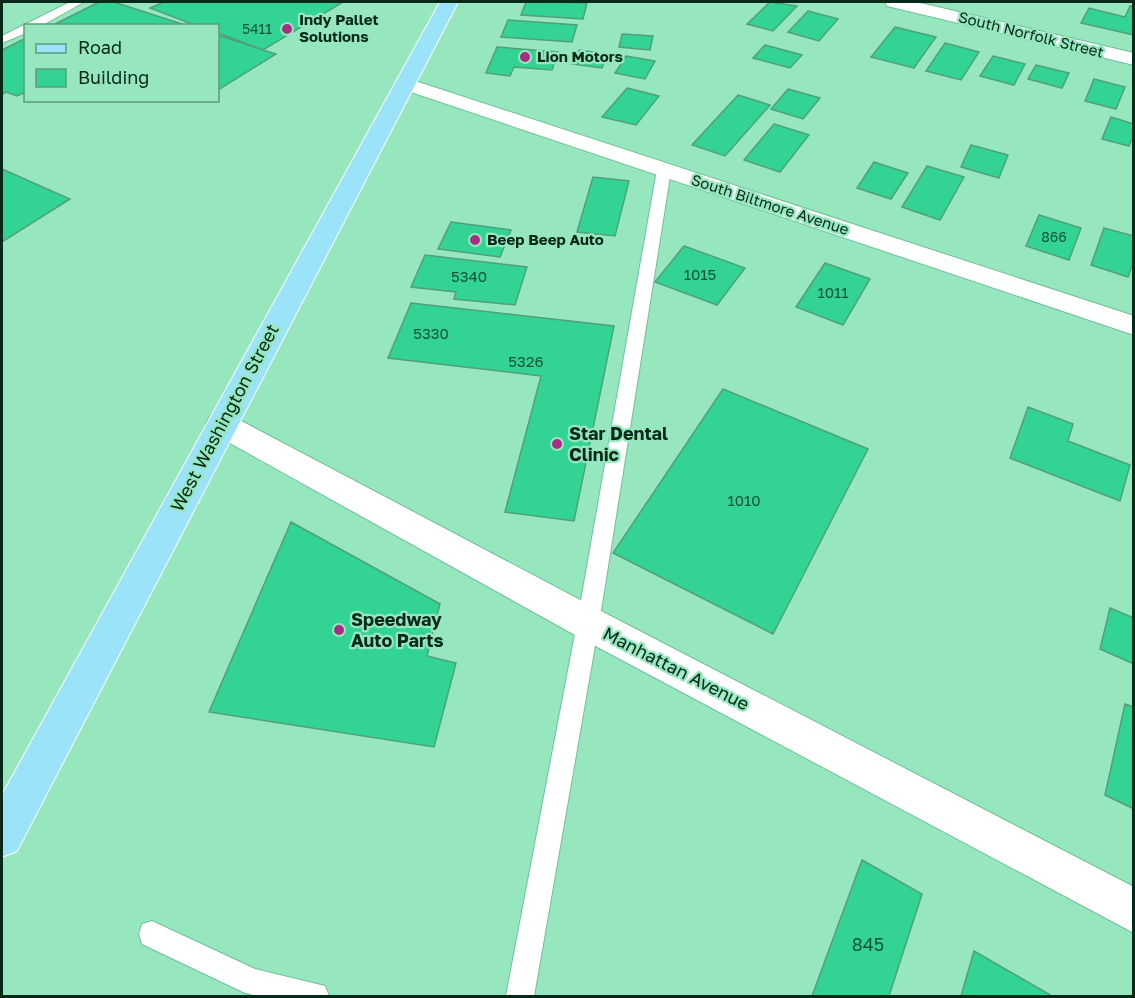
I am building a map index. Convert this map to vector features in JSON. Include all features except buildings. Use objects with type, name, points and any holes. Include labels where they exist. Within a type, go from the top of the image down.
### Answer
[{"type":"main road","name":"West Washington Street","points":[[2,836],[449,2]]},
{"type":"street","name":"South Norfolk Street","points":[[894,2],[1134,59]]},
{"type":"street","name":"South Biltmore Avenue","points":[[406,84],[1134,326]]},
{"type":"street","name":"Manhattan Avenue","points":[[221,424],[588,623],[1134,911]]},
{"type":"lane","points":[[35,24],[78,2]]},
{"type":"lane","points":[[2,40],[24,29]]},
{"type":"lane","points":[[520,996],[588,623],[664,170]]},
{"type":"lane","points":[[152,934],[253,982],[315,996]]},
{"type":"place","name":"Indy Pallet Solutions","points":[[287,29]]},
{"type":"place","name":"Lion Motors","points":[[525,57]]},
{"type":"place","name":"Beep Beep Auto","points":[[475,240]]},
{"type":"place","name":"Star Dental Clinic","points":[[557,444]]},
{"type":"place","name":"Speedway Auto Parts","points":[[339,630]]}]
